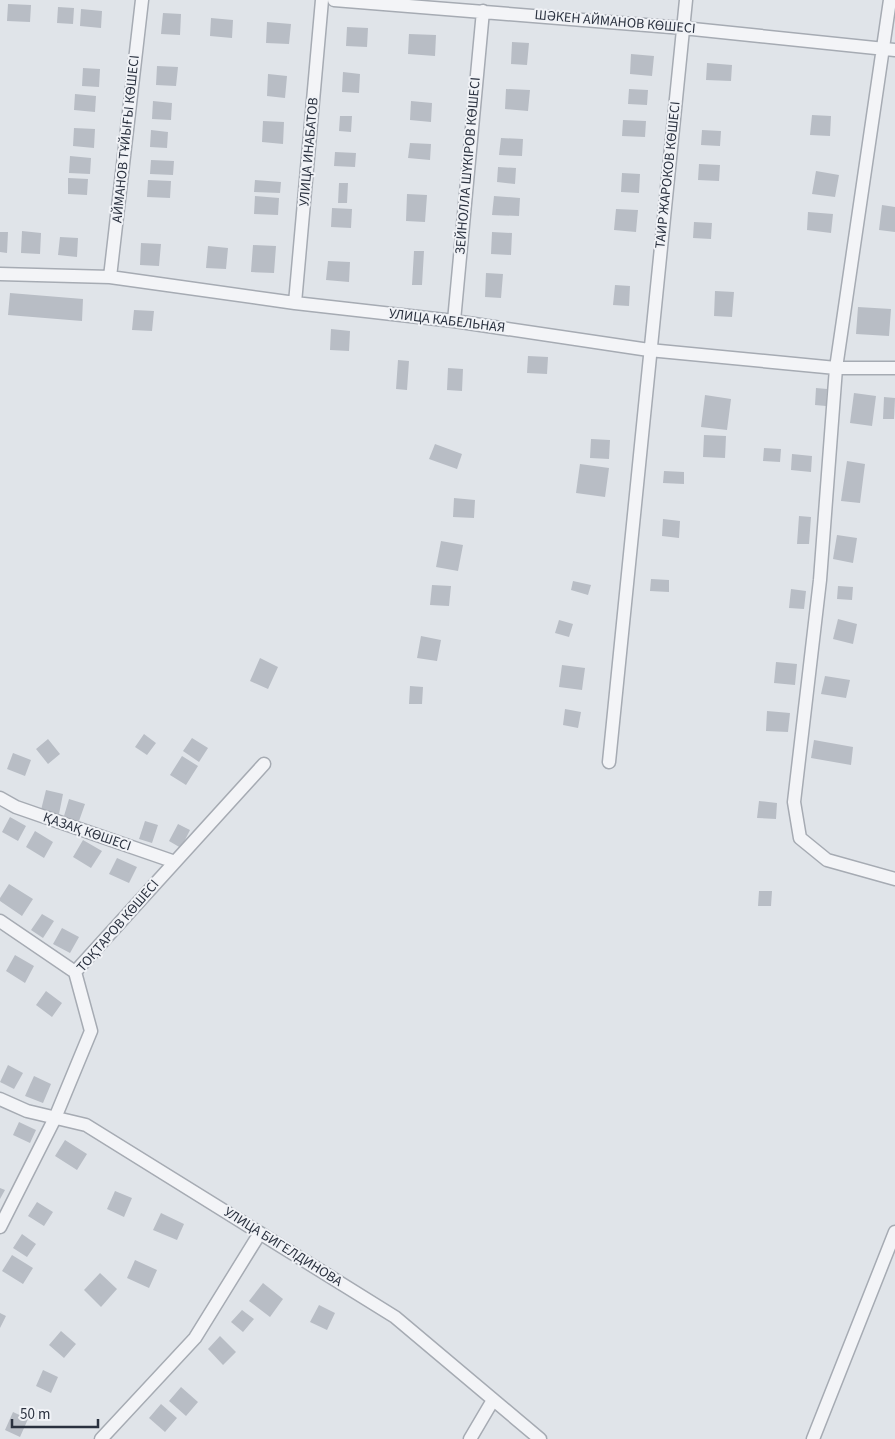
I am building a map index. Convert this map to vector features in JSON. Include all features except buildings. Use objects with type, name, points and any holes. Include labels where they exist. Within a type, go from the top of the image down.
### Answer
[{"type":"street","name":"АЙМАНОВ ТҰЙЫҒЫ КӨШЕСІ","points":[[110,277],[142,0]]},
{"type":"street","name":"УЛИЦА ИНАБАТОВ","points":[[296,303],[322,0]]},
{"type":"street","name":"ШӘКЕН АЙМАНОВ КӨШЕСІ","points":[[334,0],[683,28],[890,49]]},
{"type":"street","name":"ТАИР ЖАРОКОВ КӨШЕСІ","points":[[608,762],[686,0]]},
{"type":"street","points":[[890,0],[890,49],[836,368],[820,580],[794,802],[800,838],[827,860],[895,879]]},
{"type":"street","name":"ЗЕЙНОЛЛА ШҮКІРОВ КӨШЕСІ","points":[[454,321],[483,11]]},
{"type":"street","name":"УЛИЦА КАБЕЛЬНАЯ","points":[[0,274],[110,277],[296,303],[454,321],[649,350],[836,368],[895,368]]},
{"type":"street","name":"ТОҚТАРОВ КӨШЕСІ","points":[[0,1227],[55,1118],[91,1031],[75,972],[264,764]]},
{"type":"street","name":"ҚАЗАҚ КӨШЕСІ","points":[[0,798],[16,807],[175,862]]},
{"type":"street","points":[[0,921],[75,972]]},
{"type":"street","name":"УЛИЦА БИГЕЛДИНОВА","points":[[0,1099],[27,1111],[86,1125],[395,1316],[540,1439]]},
{"type":"street","points":[[813,1439],[895,1232]]},
{"type":"street","points":[[102,1439],[195,1338],[260,1233]]},
{"type":"street","points":[[470,1439],[494,1400]]}]
